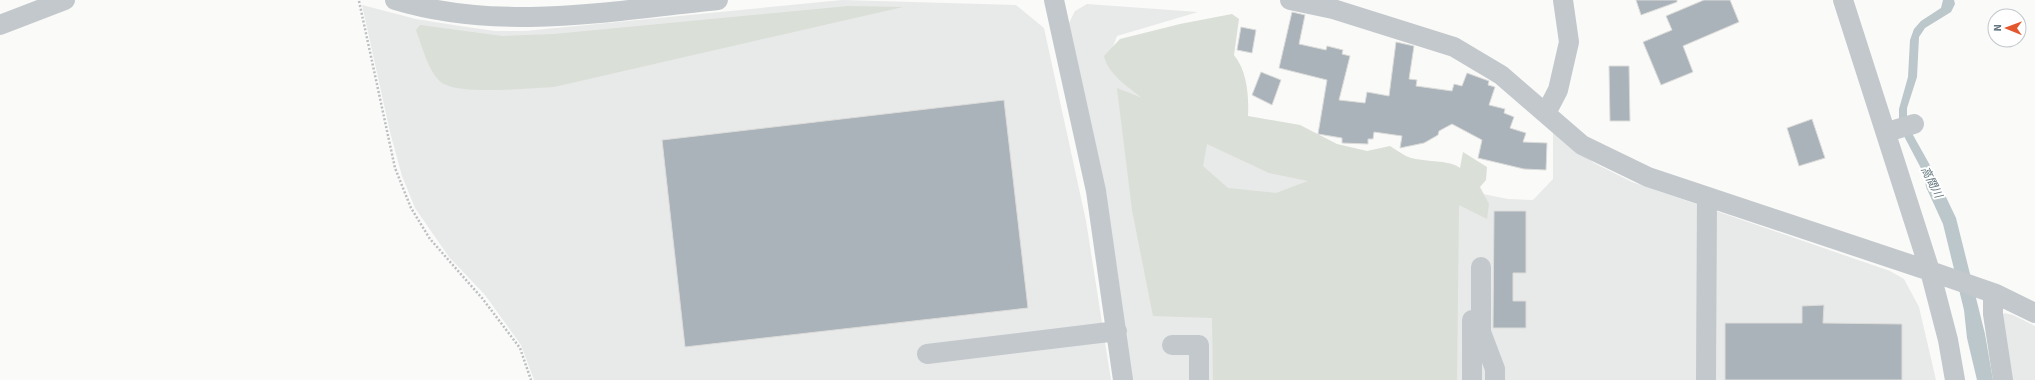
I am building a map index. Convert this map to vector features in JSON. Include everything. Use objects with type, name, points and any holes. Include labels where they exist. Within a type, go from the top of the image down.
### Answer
[{"type":"street","points":[[0,25],[65,0]]},
{"type":"street","points":[[395,0],[464,15],[513,18],[558,16],[718,0]]},
{"type":"street","points":[[1054,0],[1096,191],[1123,380]]},
{"type":"street","points":[[1290,0],[1333,9],[1454,47],[1501,75],[1582,145],[1648,177],[1707,198],[1930,271],[1986,291],[2035,313]]},
{"type":"street","points":[[1546,113],[1558,90],[1569,42],[1563,0]]},
{"type":"street","points":[[1843,0],[1890,131],[1930,271],[1948,340],[1955,380]]},
{"type":"street","points":[[1890,131],[1914,124]]},
{"type":"street","points":[[1706,380],[1707,198]]},
{"type":"street","points":[[1472,380],[1477,268],[1481,332],[1495,369],[1496,380]]},
{"type":"street","points":[[1986,291],[1993,314],[2002,380]]},
{"type":"street","points":[[927,354],[1117,331]]},
{"type":"street","points":[[1172,345],[1199,346],[1199,380]]},
{"type":"path","points":[[359,1],[395,168],[411,208],[430,239],[482,298],[520,348],[532,380]]},
{"type":"shaded area","points":[[842,0],[1016,5],[1044,28],[1086,221],[1111,380],[534,380],[521,345],[485,295],[449,257],[415,208],[402,176],[390,132],[362,5],[416,19],[495,31],[525,31]]},
{"type":"shaded area","points":[[1087,4],[1198,12],[1117,36],[1111,52],[1134,78],[1468,191],[1508,199],[1533,200],[1553,179],[1553,132],[1594,163],[1632,182],[1890,271],[1904,279],[1919,307],[1936,380],[1131,380],[1117,268],[1068,25],[1075,11]]},
{"type":"shaded area","points":[[848,6],[903,7],[554,87],[481,90],[454,87],[444,84],[434,74],[430,67],[416,30],[420,25],[502,36],[554,34]]},
{"type":"shaded area","points":[[1232,14],[1239,19],[1234,55],[1242,68],[1246,84],[1248,116],[1300,125],[1337,144],[1367,151],[1390,146],[1412,158],[1449,163],[1460,168],[1463,152],[1487,167],[1486,180],[1480,187],[1489,204],[1487,219],[1459,205],[1457,380],[1213,380],[1212,318],[1153,316],[1132,210],[1117,88],[1142,98],[1114,74],[1106,63],[1104,56],[1120,39],[1180,24]],"holes":[[[1207,144],[1269,173],[1308,181],[1276,193],[1228,188],[1203,166]]]},
{"type":"shaded area","points":[[2004,313],[2013,315],[2035,326],[2035,380],[2007,380],[2000,321]]},
{"type":"water","name":"高間川","points":[[1943,0],[1954,0],[1955,4],[1951,12],[1925,28],[1919,37],[1917,77],[1907,108],[1907,120],[1913,135],[1936,176],[1956,218],[1985,334],[1993,380],[1977,380],[1967,338],[1964,310],[1943,224],[1926,187],[1924,174],[1905,138],[1899,121],[1899,109],[1908,77],[1910,40],[1914,29],[1921,21],[1941,8]]},
{"type":"building","points":[[1636,0],[1677,0],[1677,2],[1641,15]]},
{"type":"building","points":[[1704,0],[1730,0],[1739,22],[1683,46],[1693,72],[1661,85],[1643,42],[1672,30],[1666,16]]},
{"type":"building","points":[[1292,12],[1305,15],[1299,44],[1326,50],[1327,46],[1343,50],[1342,54],[1350,56],[1339,100],[1365,103],[1367,92],[1389,96],[1396,42],[1414,46],[1409,79],[1417,80],[1416,86],[1452,91],[1454,84],[1462,86],[1467,73],[1489,81],[1488,85],[1495,87],[1489,105],[1505,109],[1504,113],[1514,117],[1510,128],[1526,133],[1523,142],[1547,143],[1546,170],[1524,169],[1478,158],[1482,140],[1452,124],[1439,131],[1438,135],[1424,143],[1400,148],[1402,136],[1374,132],[1373,139],[1368,139],[1368,144],[1342,143],[1342,138],[1318,134],[1327,80],[1279,68]]},
{"type":"building","points":[[1241,27],[1256,30],[1252,53],[1237,50]]},
{"type":"building","points":[[1609,66],[1629,66],[1630,121],[1610,121]]},
{"type":"building","points":[[1261,72],[1281,80],[1272,105],[1252,95]]},
{"type":"building","points":[[1004,100],[1028,308],[685,347],[662,140]]},
{"type":"building","points":[[1812,119],[1825,158],[1799,166],[1787,128]]},
{"type":"building","points":[[1494,211],[1526,211],[1526,273],[1513,273],[1513,301],[1526,301],[1526,328],[1493,328]]},
{"type":"building","points":[[1824,305],[1823,323],[1902,324],[1902,380],[1725,380],[1725,323],[1802,323],[1802,306]]}]
